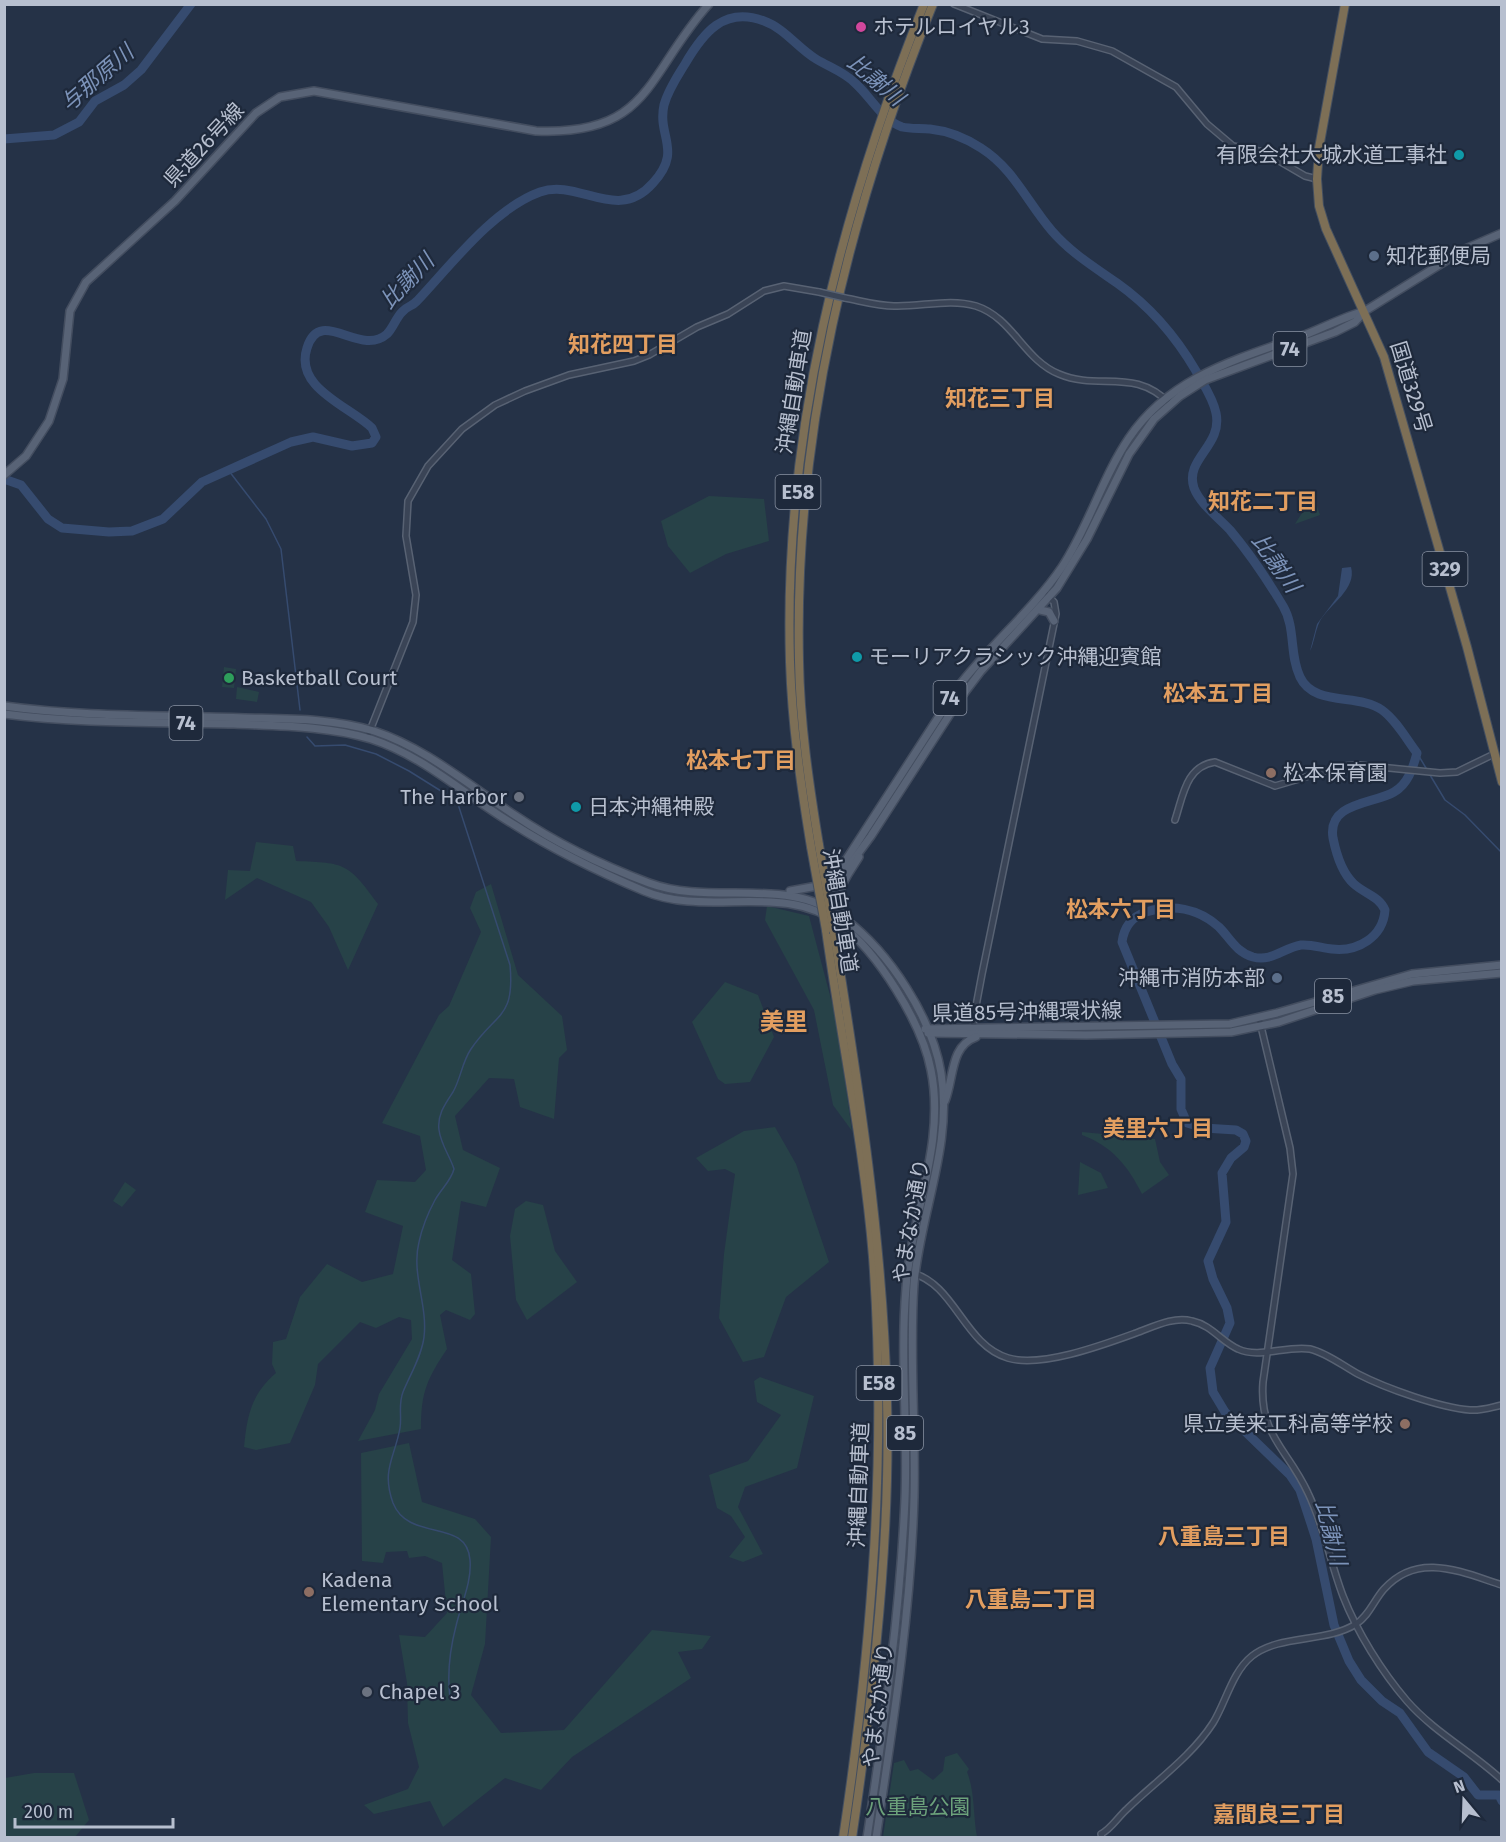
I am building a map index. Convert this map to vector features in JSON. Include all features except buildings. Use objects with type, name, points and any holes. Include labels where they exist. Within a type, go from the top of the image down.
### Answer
[{"type":"highway","name":"沖縄自動車道","points":[[852,1838],[871,1685],[880,1581],[885,1515],[887,1402],[879,1256],[868,1143],[815,846],[796,753],[790,661],[796,507],[807,405],[840,250],[890,87],[924,4]]},
{"type":"highway","name":"沖縄自動車道","points":[[815,846],[805,752],[799,662],[804,508],[816,406],[847,253],[900,87],[933,4]]},
{"type":"highway","name":"国道329号","points":[[1345,4],[1319,148],[1317,179],[1319,206],[1326,229],[1384,357],[1399,404],[1502,782]]},
{"type":"highway","name":"沖縄自動車道","points":[[830,931],[864,1174],[873,1256],[879,1403],[872,1580],[843,1838]]},
{"type":"main road","name":"県道26号線","points":[[8,473],[31,449],[49,421],[63,379],[70,311],[86,282],[175,201],[263,107],[289,95],[314,91],[536,131],[562,131],[590,126],[619,117],[642,99],[675,48],[709,4]]},
{"type":"main road","points":[[1365,311],[1465,249],[1502,233]]},
{"type":"main road","name":"74","points":[[4,714],[54,720],[297,728],[367,738],[423,764],[515,826],[646,892],[673,899],[701,902],[775,901],[816,911],[842,864],[958,687],[974,666],[1043,592],[1072,550],[1126,442],[1167,401],[1208,374],[1335,332],[1355,322],[1365,311]]},
{"type":"main road","name":"74","points":[[820,903],[871,836],[959,700],[981,671],[1050,597],[1087,539],[1129,454],[1167,401]]},
{"type":"main road","points":[[1040,610],[1048,612],[1054,621]]},
{"type":"main road","name":"74","points":[[4,706],[53,712],[302,719],[370,730],[428,757],[523,821],[649,883],[675,891],[701,894],[782,893],[820,903]]},
{"type":"main road","points":[[846,919],[838,902],[839,892],[871,836]]},
{"type":"main road","points":[[782,893],[806,890],[821,885],[842,864]]},
{"type":"main road","name":"やまなか通り","points":[[820,903],[846,919],[886,961],[915,1002],[929,1030],[941,1070],[944,1104],[941,1149],[911,1273],[914,1498],[903,1639],[876,1838]]},
{"type":"main road","name":"やまなか通り","points":[[816,911],[840,924],[860,943],[894,988],[920,1032],[932,1071],[935,1112],[904,1336],[905,1497],[890,1685],[867,1838]]},
{"type":"main road","name":"県道85号沖縄環状線","points":[[920,1032],[975,1028],[1230,1024],[1259,1018],[1412,974],[1502,965]]},
{"type":"main road","name":"県道85号沖縄環状線","points":[[929,1030],[981,1035],[1168,1035],[1231,1032],[1260,1027],[1413,981],[1502,973]]},
{"type":"main road","points":[[944,1104],[958,1051],[966,1040],[981,1035]]},
{"type":"main road","points":[[905,1497],[914,1498]]},
{"type":"street","points":[[954,4],[1042,39],[1077,41],[1112,51],[1176,87],[1207,124],[1233,146],[1270,154],[1305,176],[1317,179]]},
{"type":"street","points":[[367,738],[413,622],[416,595],[406,536],[408,501],[428,466],[462,429],[495,405],[540,385],[569,375],[634,361],[649,355],[698,327],[728,314],[764,291],[784,286],[892,306],[945,302],[975,306],[998,317],[1029,352],[1048,369],[1075,379],[1138,383],[1167,401]]},
{"type":"street","points":[[975,1028],[982,974],[1054,621],[1056,607],[1050,597],[1043,592]]},
{"type":"street","points":[[1174,820],[1191,774],[1197,767],[1207,763],[1215,762],[1275,786],[1343,766],[1395,767],[1440,774],[1457,772],[1494,754]]},
{"type":"street","points":[[1259,1018],[1290,1148],[1293,1174],[1261,1402],[1265,1420],[1313,1503],[1342,1595],[1357,1624],[1406,1700],[1420,1715],[1502,1780]]},
{"type":"street","points":[[911,1273],[925,1275],[936,1285],[986,1347],[1009,1359],[1033,1359],[1091,1348],[1182,1320],[1202,1324],[1229,1343],[1247,1352],[1286,1347],[1310,1349],[1372,1381],[1456,1408],[1473,1410],[1502,1405]]},
{"type":"street","points":[[1102,1838],[1101,1834],[1125,1810],[1200,1741],[1215,1720],[1240,1670],[1250,1658],[1276,1646],[1357,1624],[1391,1582],[1405,1572],[1419,1567],[1436,1566],[1502,1585]]},
{"type":"green space","points":[[709,496],[764,499],[769,541],[726,554],[690,573],[668,546],[661,521]]},
{"type":"green space","points":[[1316,503],[1320,515],[1295,524],[1305,508]]},
{"type":"green space","name":"Basketball Court","points":[[224,667],[236,669],[234,688],[222,687]]},
{"type":"green space","points":[[237,687],[259,692],[257,702],[236,699]]},
{"type":"green space","points":[[256,842],[293,846],[296,861],[326,863],[344,868],[360,880],[378,904],[348,970],[329,927],[311,902],[257,878],[225,900],[228,870],[250,871]]},
{"type":"green space","points":[[491,884],[518,975],[562,1016],[567,1050],[559,1058],[554,1119],[520,1107],[514,1079],[489,1078],[455,1116],[463,1150],[500,1168],[486,1207],[461,1201],[452,1260],[471,1274],[475,1314],[470,1320],[446,1310],[440,1315],[447,1349],[426,1386],[421,1429],[358,1441],[375,1410],[379,1394],[412,1339],[411,1320],[399,1317],[376,1328],[360,1322],[318,1364],[315,1385],[290,1443],[256,1450],[244,1447],[252,1407],[261,1389],[276,1373],[272,1364],[273,1342],[286,1339],[300,1297],[327,1264],[362,1282],[393,1274],[403,1226],[365,1212],[377,1180],[415,1182],[426,1170],[420,1136],[382,1123],[439,1015],[449,1006],[481,932],[470,908],[476,892]]},
{"type":"green space","points":[[767,906],[809,916],[836,1018],[852,1131],[833,1105],[814,1010],[765,920]]},
{"type":"green space","points":[[725,982],[758,995],[774,1037],[750,1082],[725,1084],[718,1079],[692,1022]]},
{"type":"green space","points":[[775,1127],[796,1164],[829,1262],[786,1297],[764,1357],[743,1362],[719,1318],[724,1254],[735,1174],[725,1169],[708,1171],[696,1158],[744,1131]]},
{"type":"green space","points":[[1082,1132],[1155,1139],[1160,1162],[1169,1175],[1142,1194],[1118,1158],[1102,1145],[1082,1135]]},
{"type":"green space","points":[[1080,1162],[1101,1173],[1108,1188],[1078,1195]]},
{"type":"green space","points":[[125,1182],[136,1190],[122,1207],[113,1201]]},
{"type":"green space","points":[[526,1201],[543,1205],[555,1251],[577,1282],[527,1320],[516,1300],[510,1236],[515,1209]]},
{"type":"green space","points":[[760,1377],[814,1396],[797,1468],[745,1487],[738,1507],[763,1554],[743,1562],[729,1557],[745,1537],[731,1516],[717,1508],[709,1475],[748,1461],[781,1415],[757,1402],[754,1381]]},
{"type":"green space","points":[[409,1443],[422,1502],[475,1519],[491,1537],[485,1644],[471,1695],[501,1733],[564,1730],[652,1630],[711,1636],[702,1649],[678,1652],[691,1678],[572,1757],[541,1790],[505,1778],[443,1827],[430,1801],[374,1814],[364,1805],[408,1789],[419,1767],[408,1723],[407,1683],[399,1635],[425,1637],[447,1613],[442,1563],[425,1556],[409,1558],[407,1551],[386,1552],[383,1563],[362,1561],[361,1453]]},
{"type":"green space","name":"八重島公園","points":[[957,1753],[969,1769],[967,1772],[973,1796],[977,1837],[883,1837],[894,1763],[904,1760],[910,1771],[918,1769],[933,1780],[943,1771],[945,1757]]},
{"type":"green space","points":[[34,1773],[74,1773],[89,1820],[75,1837],[5,1837],[5,1778]]},
{"type":"water","points":[[1351,567],[1350,582],[1342,596],[1320,621],[1310,651],[1317,624],[1338,596],[1342,568]]},
{"type":"waterway","name":"与那原川","points":[[4,139],[54,135],[79,122],[95,101],[124,85],[141,70],[191,4]]},
{"type":"waterway","name":"比謝川","points":[[4,479],[21,485],[48,519],[62,528],[109,532],[132,531],[163,519],[202,482],[291,442],[313,437],[352,446],[372,443],[376,437],[372,428],[326,395],[308,374],[305,362],[307,348],[313,336],[321,331],[331,331],[353,338],[376,340],[387,334],[402,312],[417,301],[489,224],[523,200],[540,192],[555,189],[569,190],[612,200],[626,200],[639,195],[653,183],[666,161],[668,152],[663,116],[670,89],[699,42],[716,25],[726,20],[750,17],[771,24],[809,54],[851,79],[888,119],[905,128],[950,133],[969,141],[992,156],[1011,176],[1059,239],[1129,292],[1151,312],[1180,345],[1208,391],[1216,413],[1217,425],[1214,435],[1194,469],[1192,478],[1194,488],[1205,505],[1244,548],[1283,606],[1290,623],[1300,677],[1315,692],[1361,702],[1382,710],[1397,725],[1417,753],[1409,775],[1399,789],[1344,811],[1337,817],[1333,826],[1336,850],[1346,874],[1354,884],[1379,901],[1385,910],[1380,928],[1368,941],[1342,949],[1301,945],[1266,958],[1253,957],[1238,948],[1211,921],[1184,909],[1165,908],[1146,912],[1132,920],[1124,932],[1122,942],[1172,1064],[1181,1079],[1181,1109],[1187,1123],[1204,1128],[1236,1130],[1243,1134],[1246,1141],[1244,1147],[1231,1158],[1222,1173],[1226,1222],[1208,1261],[1213,1279],[1227,1308],[1230,1323],[1210,1368],[1213,1392],[1225,1412],[1290,1475],[1300,1490],[1316,1539],[1334,1625],[1349,1661],[1361,1680],[1382,1701],[1400,1713],[1428,1752],[1464,1777],[1478,1795],[1499,1795],[1502,1801]]},
{"type":"waterway","points":[[229,471],[266,519],[281,549],[300,710]]},
{"type":"waterway","points":[[307,737],[315,746],[345,745],[376,754],[409,771],[457,801],[510,965],[510,996],[506,1006],[468,1054],[456,1087],[439,1119],[440,1135],[454,1169],[430,1210],[419,1242],[417,1266],[424,1313],[424,1337],[418,1358],[403,1392],[400,1406],[400,1428],[390,1464],[388,1481],[393,1503],[401,1515],[411,1523],[459,1539],[466,1547],[470,1560],[466,1593],[451,1653],[450,1698]]},
{"type":"waterway","points":[[1417,753],[1426,768]]},
{"type":"waterway","points":[[1430,775],[1445,800],[1465,815],[1502,853]]},
{"type":"place","name":"ホテルロイヤル3","points":[[861,27]]},
{"type":"place","name":"有限会社大城水道工事社","points":[[1459,155]]},
{"type":"place","name":"知花郵便局","points":[[1374,256]]},
{"type":"place","name":"モーリアクラシック沖縄迎賓館","points":[[857,657]]},
{"type":"place","name":"Basketball Court","points":[[229,678]]},
{"type":"place","name":"松本保育園","points":[[1271,773]]},
{"type":"place","name":"The Harbor","points":[[519,797]]},
{"type":"place","name":"日本沖縄神殿","points":[[576,807]]},
{"type":"place","name":"沖縄市消防本部","points":[[1277,978]]},
{"type":"place","name":"県立美来工科高等学校","points":[[1405,1424]]},
{"type":"place","name":"Kadena Elementary School","points":[[309,1592]]},
{"type":"place","name":"Chapel 3","points":[[367,1692]]},
{"type":"district","name":"知花四丁目","points":[[623,344]]},
{"type":"district","name":"知花三丁目","points":[[1000,398]]},
{"type":"district","name":"知花二丁目","points":[[1263,501]]},
{"type":"district","name":"松本五丁目","points":[[1218,693]]},
{"type":"district","name":"松本七丁目","points":[[741,760]]},
{"type":"district","name":"松本六丁目","points":[[1121,909]]},
{"type":"district","name":"美里","points":[[784,1022]]},
{"type":"district","name":"美里六丁目","points":[[1158,1128]]},
{"type":"district","name":"八重島三丁目","points":[[1224,1536]]},
{"type":"district","name":"八重島二丁目","points":[[1031,1599]]},
{"type":"district","name":"嘉間良三丁目","points":[[1279,1814]]}]
